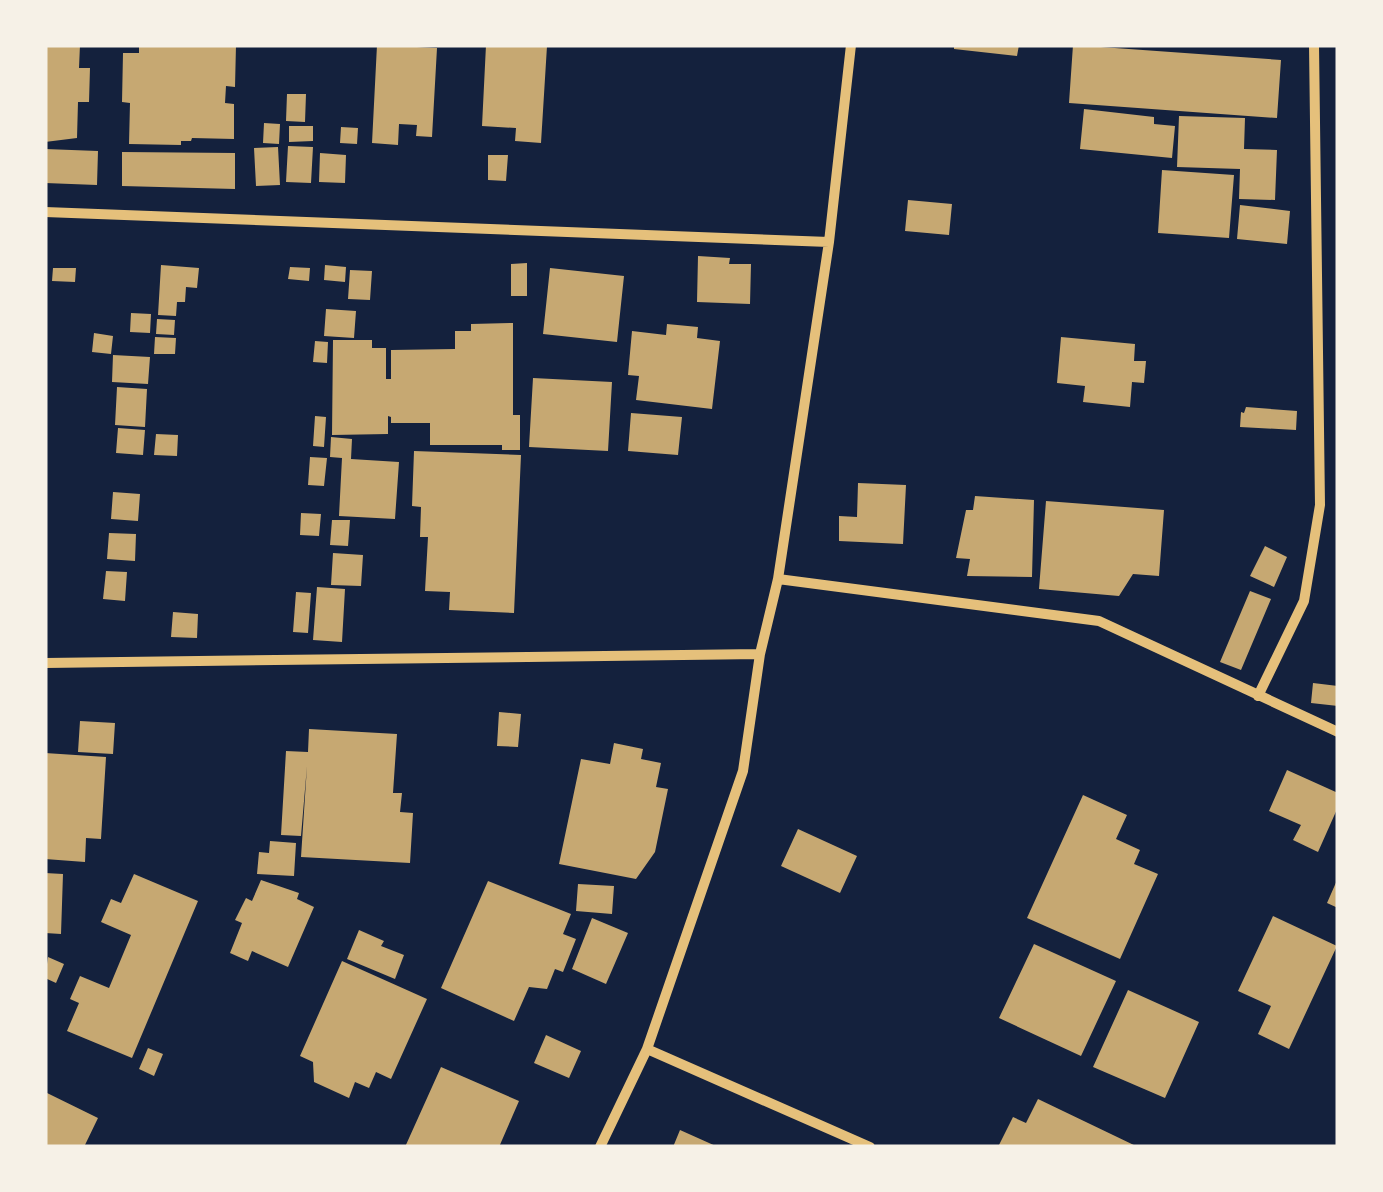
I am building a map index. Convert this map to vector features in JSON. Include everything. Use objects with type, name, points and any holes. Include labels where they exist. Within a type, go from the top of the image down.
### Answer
[{"type":"street","points":[[600,1147],[647,1049],[743,771],[760,654],[778,579],[829,242],[851,45]]},
{"type":"street","points":[[1258,696],[1304,601],[1320,505],[1314,45]]},
{"type":"street","points":[[45,212],[829,242]]},
{"type":"street","points":[[778,579],[1099,621],[1338,732]]},
{"type":"street","points":[[45,663],[760,654]]},
{"type":"street","points":[[647,1049],[870,1147]]},
{"type":"building","points":[[45,45],[80,45],[79,68],[90,68],[89,102],[78,102],[77,138],[45,142]]},
{"type":"building","points":[[139,45],[236,45],[235,87],[226,86],[225,103],[234,104],[234,139],[192,138],[181,141],[181,145],[129,144],[130,103],[122,102],[123,53],[139,53]]},
{"type":"building","points":[[377,45],[437,48],[432,137],[416,136],[417,125],[399,124],[398,145],[372,143]]},
{"type":"building","points":[[486,45],[547,46],[541,143],[515,141],[516,128],[482,126]]},
{"type":"building","points":[[954,45],[1019,45],[1017,56],[954,49]]},
{"type":"building","points":[[1073,45],[1281,60],[1277,118],[1069,103]]},
{"type":"building","points":[[287,94],[306,94],[305,122],[286,121]]},
{"type":"building","points":[[1084,109],[1154,117],[1154,124],[1175,126],[1172,158],[1080,149]]},
{"type":"building","points":[[1179,116],[1245,118],[1244,149],[1277,150],[1275,200],[1239,199],[1240,169],[1177,167]]},
{"type":"building","points":[[264,123],[280,124],[279,144],[263,143]]},
{"type":"building","points":[[289,126],[313,126],[313,141],[289,142]]},
{"type":"building","points":[[341,127],[358,128],[357,144],[340,143]]},
{"type":"building","points":[[288,146],[313,147],[311,183],[286,182]]},
{"type":"building","points":[[278,147],[280,185],[256,186],[254,148]]},
{"type":"building","points":[[45,149],[98,151],[97,185],[45,183]]},
{"type":"building","points":[[122,152],[235,153],[235,189],[122,186]]},
{"type":"building","points":[[320,153],[346,155],[345,183],[319,182]]},
{"type":"building","points":[[488,155],[508,155],[506,181],[488,180]]},
{"type":"building","points":[[1162,170],[1234,175],[1229,238],[1158,233]]},
{"type":"building","points":[[908,200],[952,204],[949,235],[905,231]]},
{"type":"building","points":[[1240,205],[1290,211],[1287,244],[1237,239]]},
{"type":"building","points":[[698,256],[730,258],[729,264],[751,264],[750,304],[697,302]]},
{"type":"building","points":[[527,263],[527,296],[511,296],[511,264]]},
{"type":"building","points":[[161,265],[199,268],[197,288],[186,287],[185,302],[177,302],[176,316],[158,315]]},
{"type":"building","points":[[325,265],[346,267],[345,282],[324,280]]},
{"type":"building","points":[[290,267],[310,268],[309,281],[288,279]]},
{"type":"building","points":[[53,268],[76,268],[75,282],[52,281]]},
{"type":"building","points":[[550,268],[624,276],[617,342],[543,334]]},
{"type":"building","points":[[350,270],[372,271],[370,300],[348,299]]},
{"type":"building","points":[[326,309],[356,311],[354,338],[324,336]]},
{"type":"building","points":[[131,313],[151,314],[150,333],[130,332]]},
{"type":"building","points":[[157,319],[175,320],[174,335],[156,334]]},
{"type":"building","points":[[513,323],[513,415],[520,415],[520,450],[502,450],[502,445],[430,445],[430,423],[391,423],[388,416],[388,434],[332,435],[333,340],[372,340],[372,348],[386,348],[386,379],[391,379],[391,350],[455,349],[455,331],[471,331],[471,324]]},
{"type":"building","points":[[667,324],[698,327],[697,338],[720,341],[712,409],[636,400],[639,376],[628,375],[632,331],[666,335]]},
{"type":"building","points":[[94,333],[113,336],[111,354],[92,352]]},
{"type":"building","points":[[155,337],[176,338],[175,354],[154,354]]},
{"type":"building","points":[[1061,337],[1135,344],[1134,361],[1146,361],[1144,383],[1132,382],[1130,407],[1083,402],[1085,386],[1057,383]]},
{"type":"building","points":[[315,341],[328,342],[327,363],[313,362]]},
{"type":"building","points":[[113,355],[150,357],[148,384],[112,382]]},
{"type":"building","points":[[533,378],[612,382],[608,451],[529,447]]},
{"type":"building","points":[[117,387],[147,389],[145,427],[115,425]]},
{"type":"building","points":[[1246,407],[1297,411],[1296,430],[1240,427],[1241,412]]},
{"type":"building","points":[[631,413],[682,417],[678,455],[628,451]]},
{"type":"building","points":[[315,416],[326,417],[324,447],[313,446]]},
{"type":"building","points":[[118,428],[145,430],[143,455],[116,453]]},
{"type":"building","points":[[156,434],[178,435],[177,456],[154,455]]},
{"type":"building","points":[[331,437],[352,439],[351,459],[399,462],[395,519],[339,516],[342,458],[330,457]]},
{"type":"building","points":[[414,451],[521,455],[514,613],[449,610],[450,592],[425,591],[428,537],[420,537],[421,507],[412,506]]},
{"type":"building","points":[[310,457],[327,458],[324,486],[308,485]]},
{"type":"building","points":[[858,483],[906,485],[903,544],[839,541],[839,516],[857,517]]},
{"type":"building","points":[[113,492],[140,494],[138,521],[111,519]]},
{"type":"building","points":[[975,496],[1034,500],[1032,577],[967,576],[970,559],[956,558],[966,510],[973,510]]},
{"type":"building","points":[[1046,501],[1164,510],[1159,576],[1133,574],[1119,596],[1039,589]]},
{"type":"building","points":[[301,513],[321,514],[319,536],[300,535]]},
{"type":"building","points":[[332,520],[350,520],[348,546],[330,545]]},
{"type":"building","points":[[109,533],[136,534],[135,561],[107,559]]},
{"type":"building","points":[[1265,546],[1287,557],[1274,587],[1250,576]]},
{"type":"building","points":[[333,553],[363,555],[361,586],[331,585]]},
{"type":"building","points":[[106,571],[127,572],[125,601],[103,599]]},
{"type":"building","points":[[317,587],[345,589],[342,642],[313,640]]},
{"type":"building","points":[[1250,591],[1271,599],[1241,670],[1220,662]]},
{"type":"building","points":[[296,592],[311,593],[308,633],[293,632]]},
{"type":"building","points":[[173,612],[198,614],[197,638],[171,637]]},
{"type":"building","points":[[1313,683],[1338,686],[1338,706],[1311,703]]},
{"type":"building","points":[[499,712],[521,714],[518,747],[497,746]]},
{"type":"building","points":[[80,721],[115,723],[113,754],[78,752]]},
{"type":"building","points":[[309,729],[397,734],[393,793],[402,793],[400,812],[413,813],[410,863],[301,857],[307,766],[301,836],[281,835],[286,751],[308,752]]},
{"type":"building","points":[[614,743],[643,749],[641,759],[661,763],[656,787],[668,789],[655,852],[636,879],[559,864],[581,759],[610,764]]},
{"type":"building","points":[[45,753],[106,757],[101,839],[86,838],[85,862],[45,859]]},
{"type":"building","points":[[1287,770],[1338,793],[1338,807],[1318,852],[1293,840],[1301,825],[1269,811]]},
{"type":"building","points":[[1083,795],[1127,815],[1116,839],[1140,850],[1134,864],[1158,874],[1120,959],[1027,918]]},
{"type":"building","points":[[798,829],[857,856],[840,893],[781,866]]},
{"type":"building","points":[[270,841],[296,843],[294,876],[257,874],[259,852],[269,853]]},
{"type":"building","points":[[45,873],[63,874],[61,934],[45,933]]},
{"type":"building","points":[[134,874],[198,901],[132,1058],[67,1031],[79,1003],[70,999],[80,976],[109,988],[131,935],[101,922],[111,899],[121,903]]},
{"type":"building","points":[[1338,878],[1338,908],[1327,903]]},
{"type":"building","points":[[261,880],[299,893],[297,899],[314,907],[288,967],[252,951],[248,961],[230,953],[242,923],[235,920],[246,898],[252,901]]},
{"type":"building","points":[[488,881],[571,914],[563,934],[576,939],[563,972],[555,969],[547,989],[529,987],[514,1021],[441,988]]},
{"type":"building","points":[[578,884],[614,886],[612,914],[576,911]]},
{"type":"building","points":[[1273,916],[1337,946],[1289,1049],[1258,1034],[1271,1006],[1238,991]]},
{"type":"building","points":[[592,918],[628,933],[606,984],[572,969]]},
{"type":"building","points":[[359,930],[384,941],[381,946],[404,955],[395,979],[347,959]]},
{"type":"building","points":[[1034,944],[1116,981],[1081,1056],[999,1018]]},
{"type":"building","points":[[48,957],[64,964],[56,983],[45,978]]},
{"type":"building","points":[[342,961],[427,999],[391,1079],[376,1072],[369,1088],[355,1082],[349,1098],[314,1082],[313,1062],[300,1056]]},
{"type":"building","points":[[1128,990],[1199,1022],[1165,1098],[1093,1067]]},
{"type":"building","points":[[546,1035],[581,1051],[569,1078],[534,1063]]},
{"type":"building","points":[[148,1048],[163,1054],[154,1076],[139,1069]]},
{"type":"building","points":[[441,1067],[519,1101],[499,1147],[405,1147]]},
{"type":"building","points":[[45,1092],[98,1118],[84,1147],[45,1147]]},
{"type":"building","points":[[1038,1099],[1138,1147],[998,1147],[1013,1117],[1026,1123]]},
{"type":"building","points":[[680,1130],[718,1147],[673,1147]]}]
